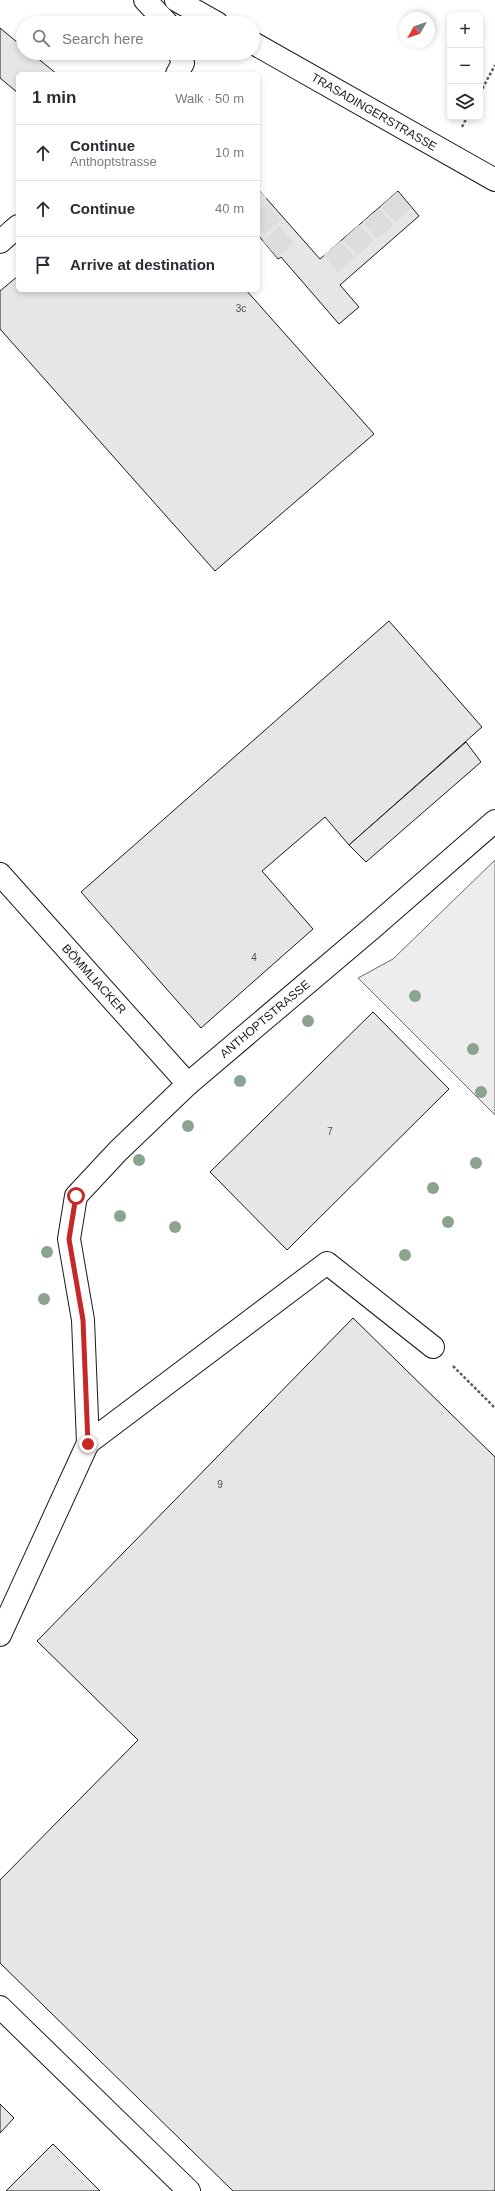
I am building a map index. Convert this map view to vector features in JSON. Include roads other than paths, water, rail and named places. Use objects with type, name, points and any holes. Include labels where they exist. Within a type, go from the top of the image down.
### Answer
[{"type":"street","points":[[145,0],[160,16]]},
{"type":"street","points":[[176,0],[205,16]]},
{"type":"street","name":"TRASADINGERSTRASSE","points":[[260,48],[495,180]]},
{"type":"street","points":[[178,72],[183,63],[182,60]]},
{"type":"street","points":[[0,242],[16,228]]},
{"type":"street","name":"ANTHOPTSTRASSE","points":[[88,1444],[83,1320],[69,1239],[76,1196],[118,1151],[188,1084],[370,930],[495,821]]},
{"type":"street","name":"BÖMMLIACKER","points":[[0,874],[188,1084]]},
{"type":"street","points":[[0,1635],[88,1444],[327,1263],[433,1347]]},
{"type":"street","points":[[0,2007],[189,2191]]},
{"type":"tunnel","points":[[389,199],[410,223]]},
{"type":"tunnel","points":[[260,224],[276,210]]},
{"type":"tunnel","points":[[371,215],[391,239]]},
{"type":"tunnel","points":[[270,249],[293,229]]},
{"type":"tunnel","points":[[351,232],[373,256]]},
{"type":"tunnel","points":[[332,248],[353,273]]}]
